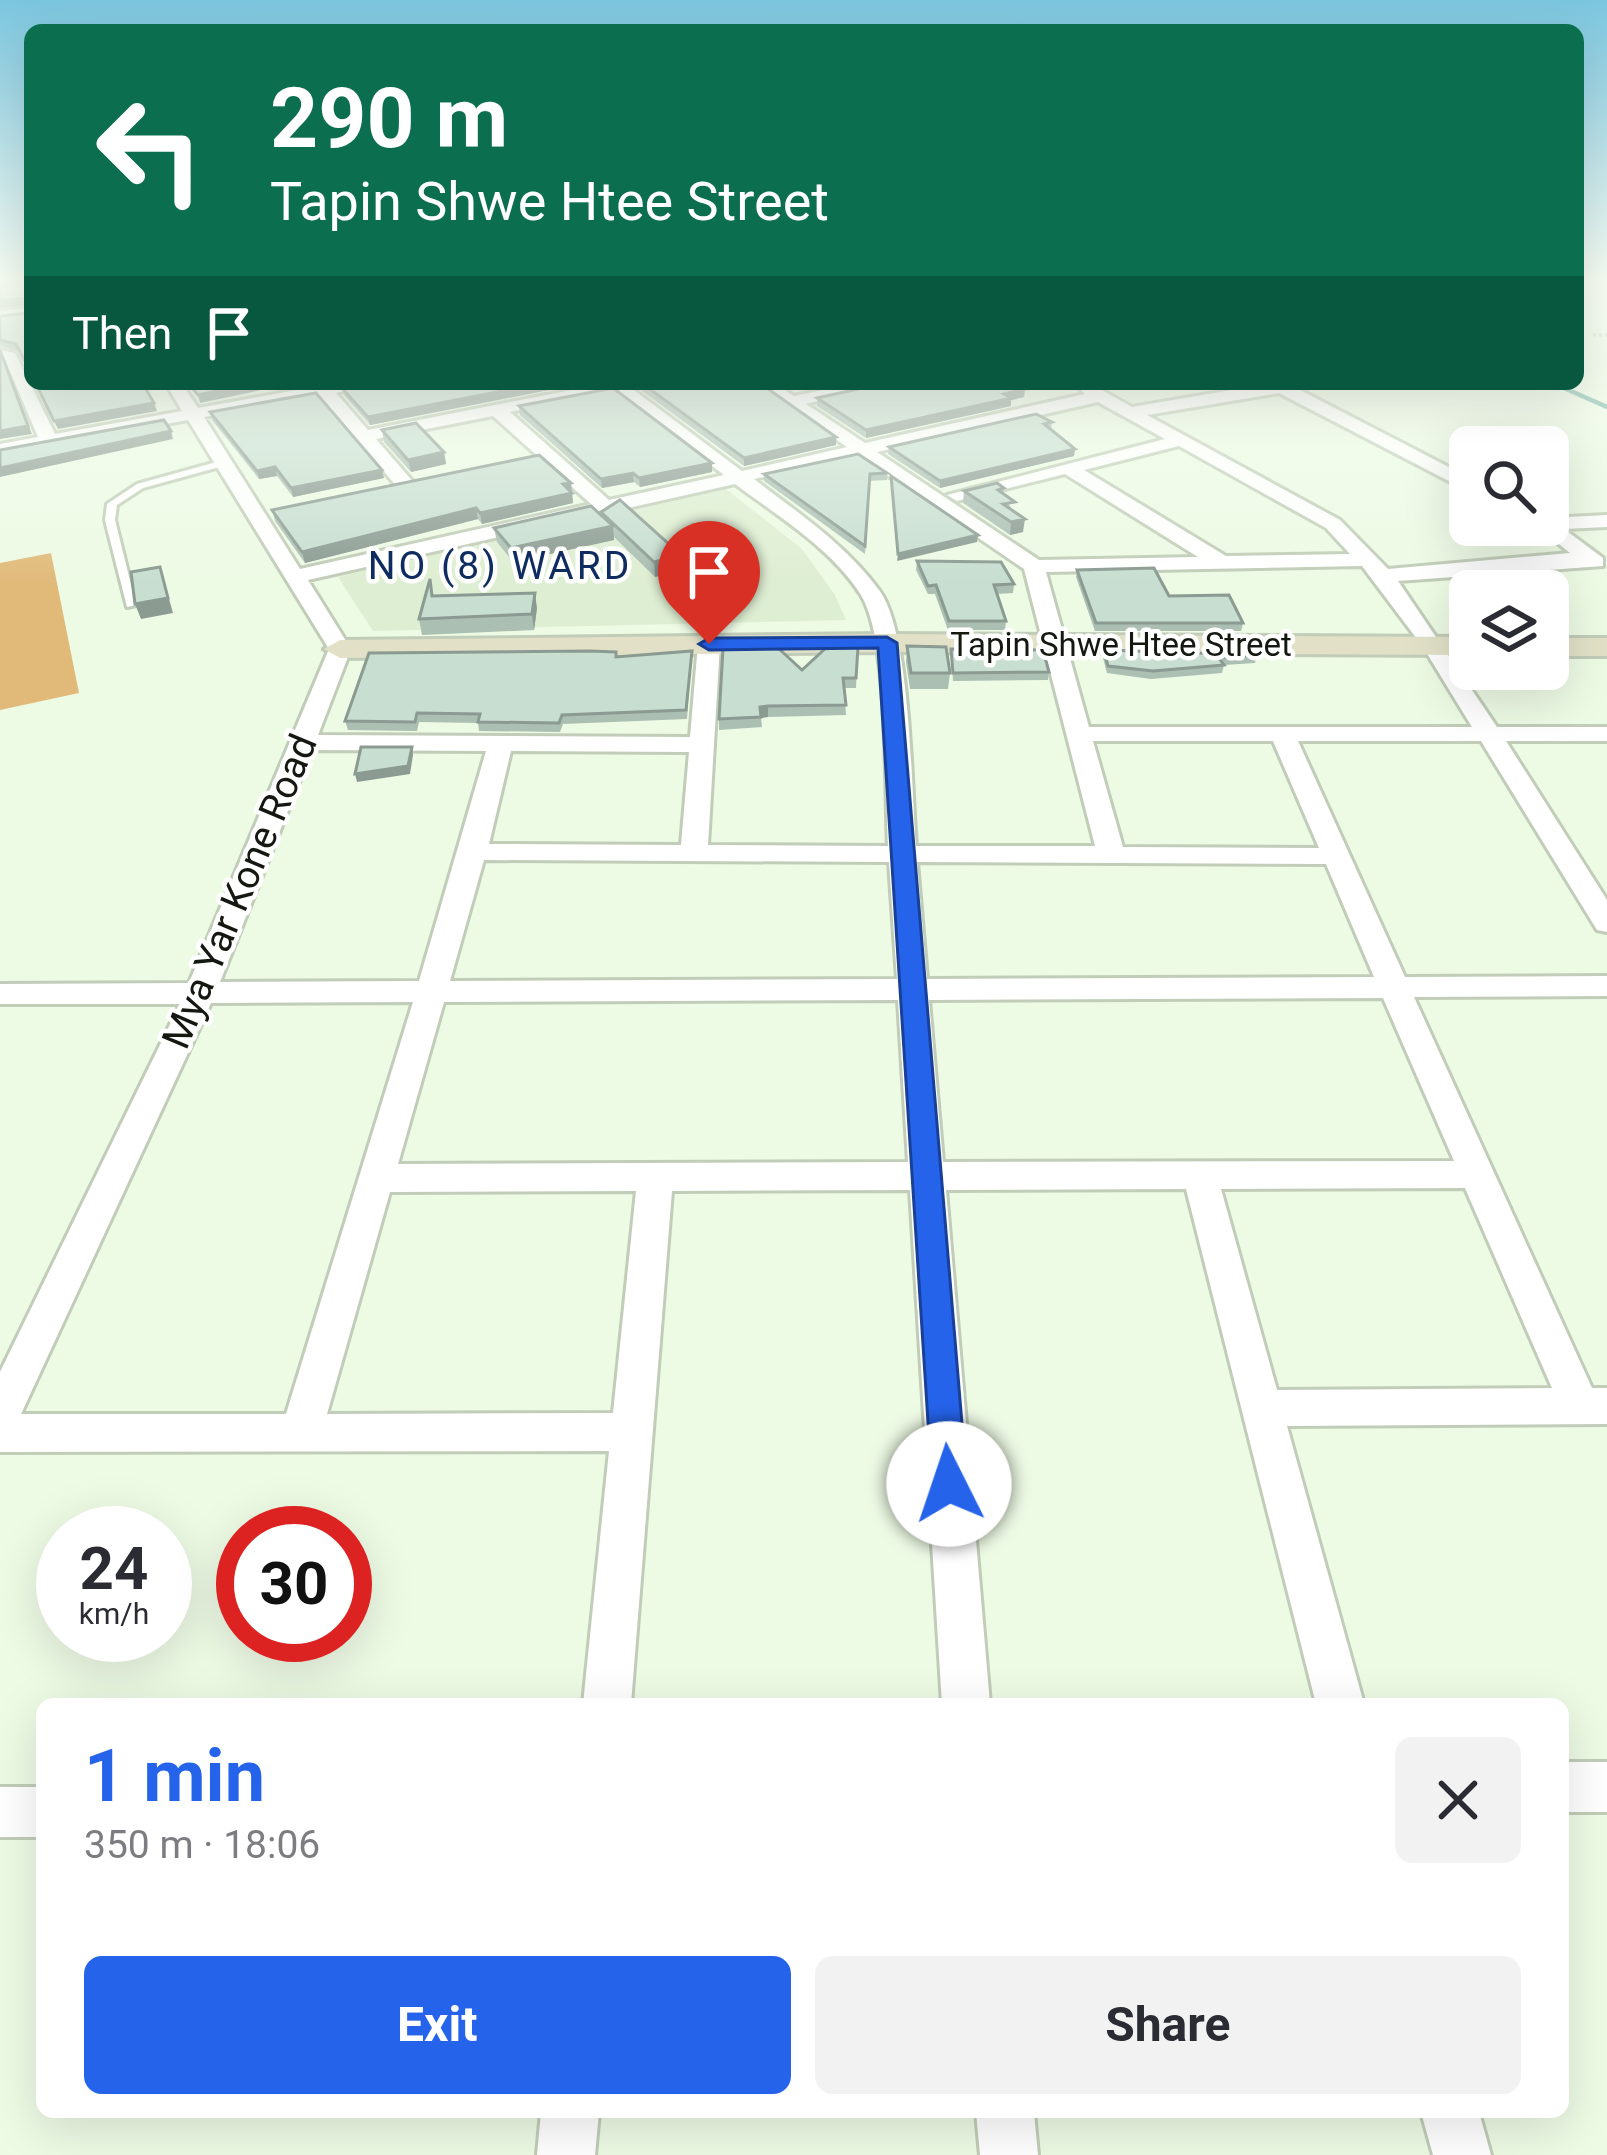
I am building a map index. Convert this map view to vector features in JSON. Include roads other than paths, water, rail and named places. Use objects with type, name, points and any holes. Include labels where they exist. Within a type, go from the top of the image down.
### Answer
[{"type":"street","points":[[178,390],[220,464],[266,513],[340,649]]},
{"type":"street","points":[[0,448],[308,390]]},
{"type":"street","points":[[325,390],[364,436],[415,482],[383,488]]},
{"type":"street","points":[[364,436],[595,390]]},
{"type":"street","points":[[626,390],[822,541],[872,595],[887,643],[966,1698]]},
{"type":"street","points":[[773,390],[1034,566],[1598,564]]},
{"type":"street","points":[[790,402],[847,390]]},
{"type":"street","points":[[1089,390],[1333,524],[1376,568],[1434,646],[1607,923]]},
{"type":"street","points":[[1132,412],[1256,390]]},
{"type":"street","points":[[1286,390],[1449,475]]},
{"type":"street","points":[[0,396],[26,392],[49,440]]},
{"type":"street","points":[[298,576],[1101,396]]},
{"type":"street","points":[[497,410],[536,456],[604,507]]},
{"type":"street","points":[[938,500],[1183,440]]},
{"type":"street","points":[[1068,468],[1222,563]]},
{"type":"street","points":[[1443,472],[1449,471]]},
{"type":"street","points":[[1569,523],[1607,521]]},
{"type":"street","points":[[1569,542],[1598,564]]},
{"type":"street","points":[[1034,566],[1111,855]]},
{"type":"street","name":"Tapin Shwe Htee Street","points":[[340,649],[887,643],[1449,646]]},
{"type":"street","points":[[694,853],[709,644]]},
{"type":"street","points":[[1569,647],[1607,647]]},
{"type":"street","name":"Mya Yar Kone Road","points":[[0,1415],[200,994],[340,649]]},
{"type":"street","points":[[1078,734],[1607,734]]},
{"type":"street","points":[[1261,1408],[1594,1406],[1477,1174],[1282,734]]},
{"type":"street","points":[[302,742],[701,745]]},
{"type":"street","points":[[302,1430],[473,852],[501,742]]},
{"type":"street","points":[[473,852],[1336,856]]},
{"type":"street","points":[[0,994],[1607,986]]},
{"type":"street","points":[[376,1178],[1477,1174]]},
{"type":"street","points":[[1200,1175],[1338,1698]]},
{"type":"street","points":[[608,1698],[655,1177]]},
{"type":"street","points":[[0,1433],[631,1432]]},
{"type":"street","points":[[1569,1787],[1607,1787]]},
{"type":"street","points":[[0,1812],[36,1812]]},
{"type":"street","points":[[566,2155],[569,2118]]},
{"type":"street","points":[[1006,2118],[1009,2155]]},
{"type":"street","points":[[1452,2118],[1462,2155]]},
{"type":"lane","points":[[131,605],[110,520],[112,504],[140,486],[220,464]]},
{"type":"waterway","points":[[1569,390],[1607,407]]},
{"type":"district","name":"NO (8) WARD","points":[[500,565]]}]
